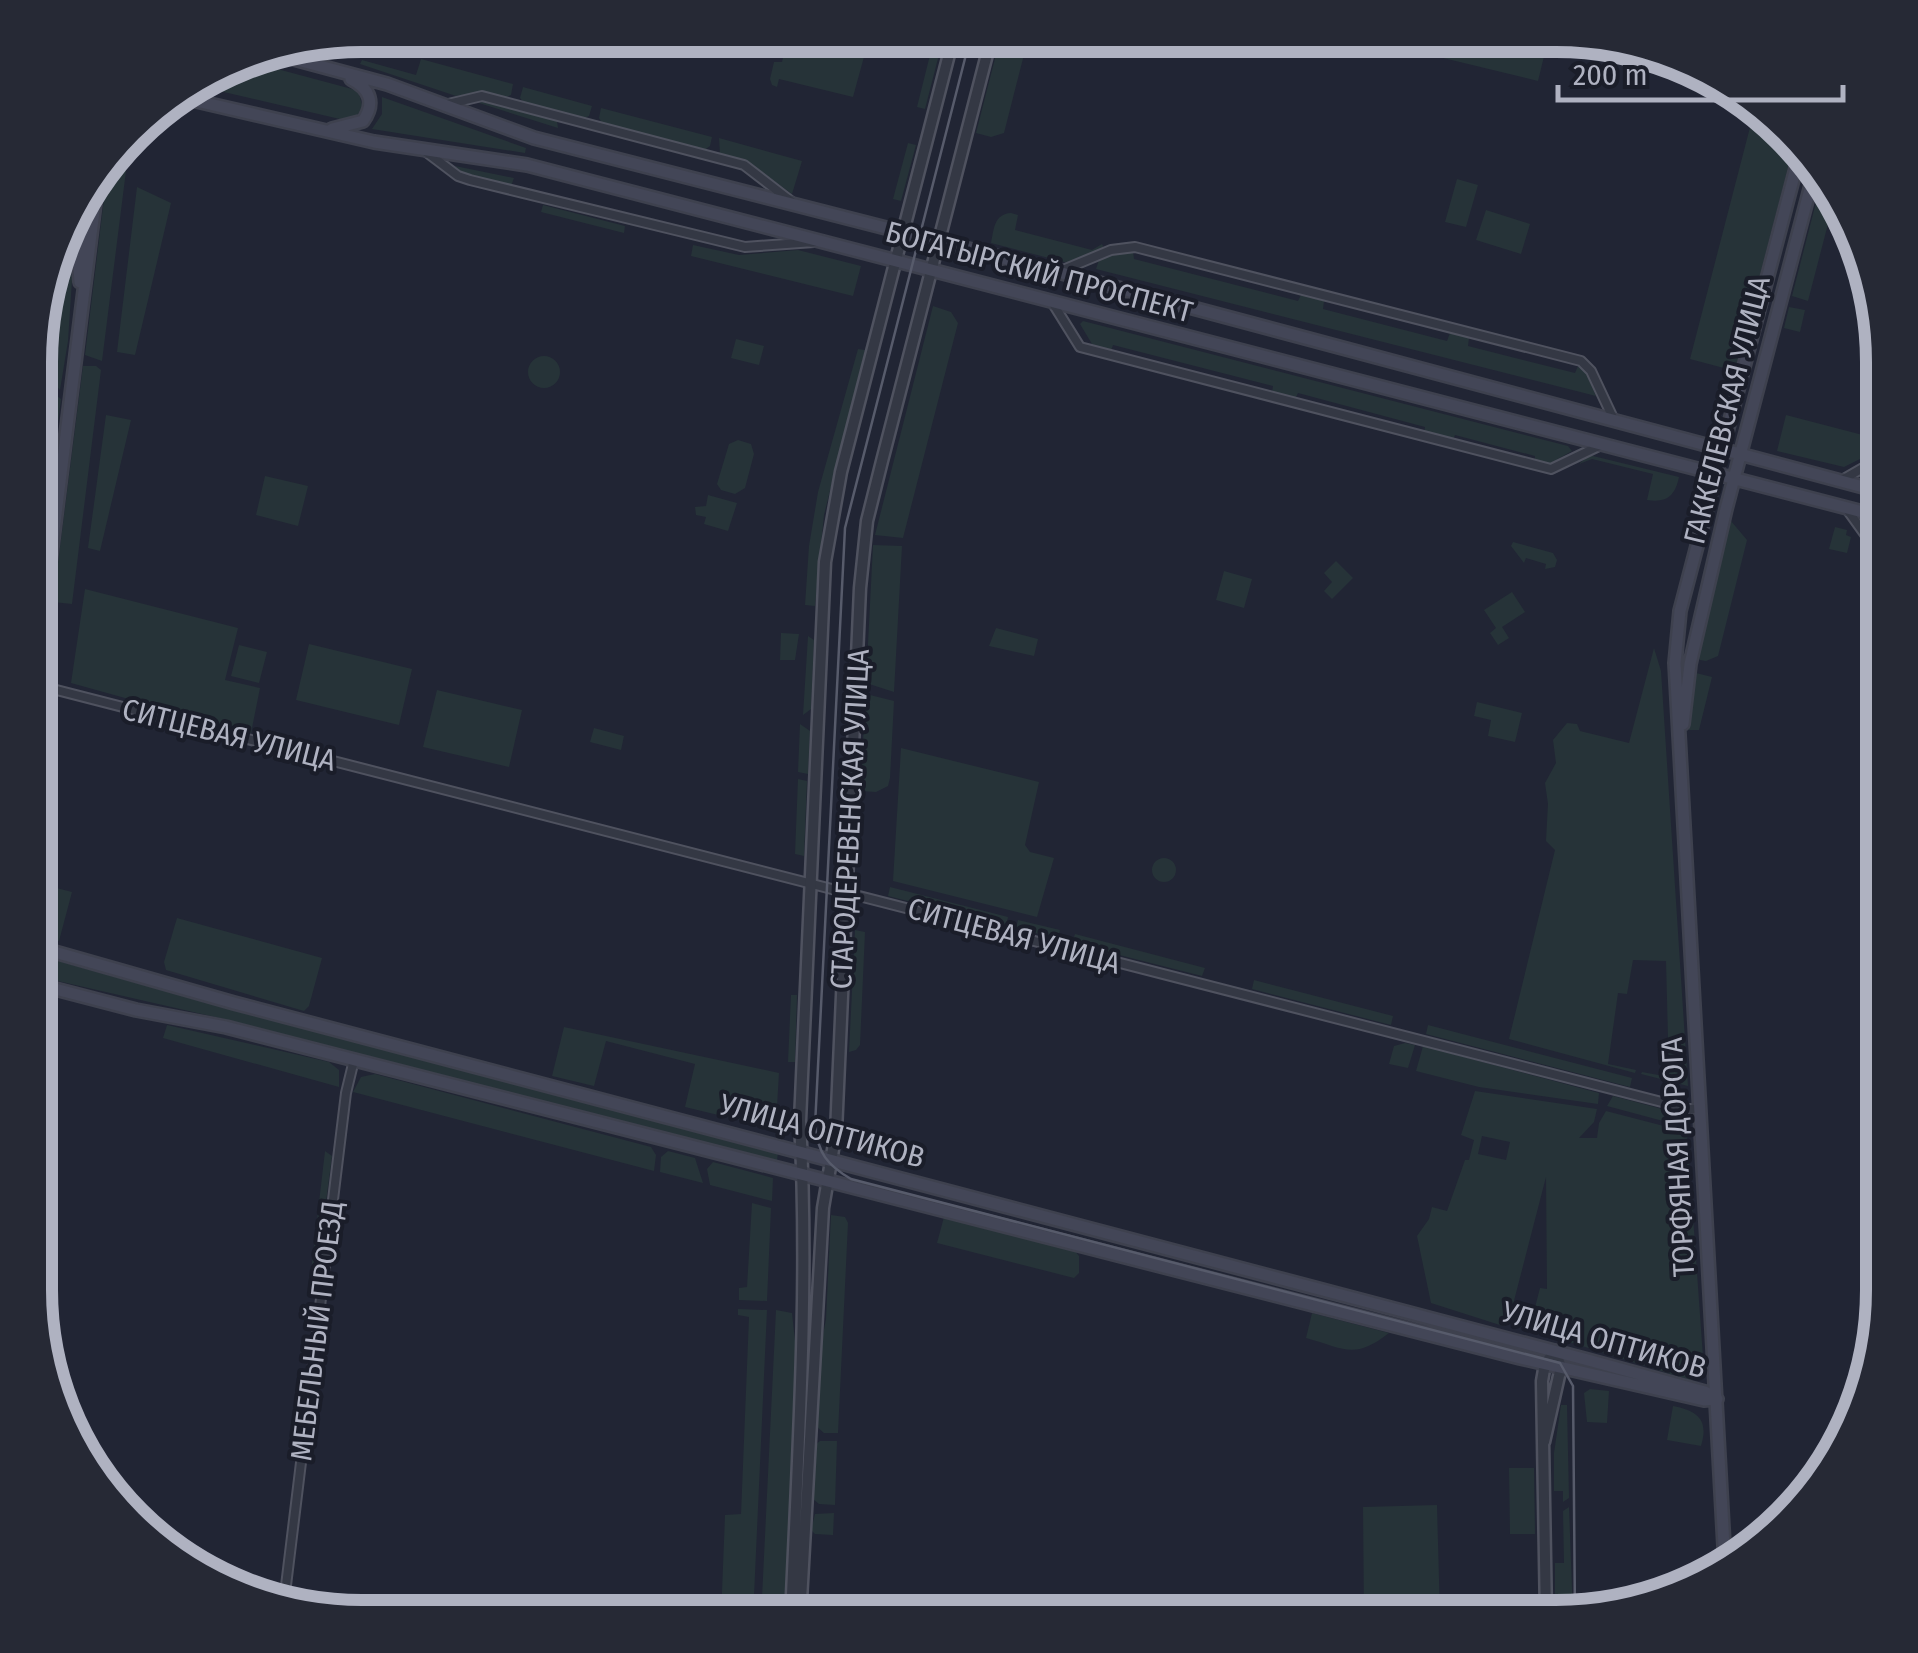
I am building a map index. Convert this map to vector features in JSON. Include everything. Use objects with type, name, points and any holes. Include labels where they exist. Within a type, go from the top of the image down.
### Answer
[{"type":"main road","name":"БОГАТЫРСКИЙ ПРОСПЕКТ","points":[[296,60],[446,105],[534,138],[1058,272],[1865,487]]},
{"type":"main road","points":[[322,130],[363,122],[371,110],[371,98],[360,84],[336,70]]},
{"type":"main road","name":"БОГАТЫРСКИЙ ПРОСПЕКТ","points":[[196,101],[322,130],[526,165],[1865,513]]},
{"type":"main road","name":"ГАККЕЛЕВСКАЯ УЛИЦА","points":[[1680,611],[1796,167]]},
{"type":"main road","name":"ГАККЕЛЕВСКАЯ УЛИЦА","points":[[1690,664],[1811,187]]},
{"type":"main road","points":[[53,538],[82,306],[78,256],[84,225]]},
{"type":"main road","name":"ТОРФЯНАЯ ДОРОГА","points":[[1680,611],[1674,663],[1724,1550]]},
{"type":"main road","name":"ТОРФЯНАЯ ДОРОГА","points":[[1680,748],[1690,664]]},
{"type":"main road","name":"УЛИЦА ОПТИКОВ","points":[[53,951],[253,1008],[1554,1351],[1705,1392],[1717,1399]]},
{"type":"main road","name":"УЛИЦА ОПТИКОВ","points":[[53,988],[354,1060],[1544,1364],[1704,1400],[1717,1399]]},
{"type":"street","name":"СТАРОДЕРЕВЕНСКАЯ УЛИЦА","points":[[791,1600],[803,1348],[800,1121],[825,562],[831,516],[949,53]]},
{"type":"street","name":"СТАРОДЕРЕВЕНСКАЯ УЛИЦА","points":[[801,1600],[812,1348],[827,1180],[837,1116],[860,588],[868,522],[988,53]]},
{"type":"street","points":[[446,105],[482,96],[744,165],[800,207]]},
{"type":"street","points":[[422,148],[458,176],[470,180],[745,247],[820,241]]},
{"type":"street","points":[[1058,272],[1123,246],[1135,246],[1581,361],[1592,371],[1614,420]]},
{"type":"street","points":[[1052,302],[1080,347],[1552,469],[1604,444]]},
{"type":"street","points":[[1842,480],[1865,467]]},
{"type":"street","points":[[1846,508],[1865,534]]},
{"type":"street","name":"СИТЦЕВАЯ УЛИЦА","points":[[53,689],[1671,1105],[1700,1109]]},
{"type":"street","name":"МЕБЕЛЬНЫЙ ПРОЕЗД","points":[[285,1590],[346,1093],[354,1060]]},
{"type":"street","points":[[1544,1442],[1561,1367],[1554,1351],[1544,1364],[1542,1381],[1546,1600]]},
{"type":"shaded area","points":[[784,53],[865,53],[853,97],[779,79],[777,87],[772,85],[774,62],[782,62]]},
{"type":"shaded area","points":[[930,53],[939,53],[925,109],[917,107]]},
{"type":"shaded area","points":[[996,53],[1024,53],[1004,133],[991,137],[976,133]]},
{"type":"shaded area","points":[[1436,53],[1545,53],[1538,81],[1435,56]]},
{"type":"shaded area","points":[[421,59],[513,84],[511,95],[504,98],[481,92],[456,96],[360,64],[362,60],[416,75]]},
{"type":"shaded area","points":[[270,67],[359,93],[363,109],[352,120],[214,90]]},
{"type":"shaded area","points":[[523,87],[592,106],[589,116],[582,119],[525,104],[520,98]]},
{"type":"shaded area","points":[[382,97],[526,148],[525,153],[372,129],[382,114]]},
{"type":"shaded area","points":[[484,101],[557,121],[558,128],[479,103]]},
{"type":"shaded area","points":[[601,108],[712,137],[710,146],[703,151],[603,125],[599,118]]},
{"type":"shaded area","points":[[1751,122],[1790,160],[1735,371],[1690,359]]},
{"type":"shaded area","points":[[719,138],[802,161],[792,194],[751,164],[720,154]]},
{"type":"shaded area","points":[[908,143],[916,145],[901,201],[893,199]]},
{"type":"shaded area","points":[[455,166],[514,178],[511,186],[463,173]]},
{"type":"shaded area","points":[[120,169],[126,171],[102,361],[85,355],[105,190]]},
{"type":"shaded area","points":[[1457,179],[1478,185],[1466,227],[1445,222]]},
{"type":"shaded area","points":[[137,187],[171,203],[135,355],[117,352]]},
{"type":"shaded area","points":[[1817,197],[1830,218],[1808,301],[1792,296]]},
{"type":"shaded area","points":[[543,205],[625,226],[624,233],[541,212]]},
{"type":"shaded area","points":[[1486,210],[1530,224],[1521,254],[1476,240]]},
{"type":"shaded area","points":[[1011,213],[1018,215],[1015,230],[1092,250],[1102,244],[1104,248],[1068,263],[991,243],[998,219]]},
{"type":"shaded area","points":[[693,245],[739,255],[798,250],[861,266],[853,296],[691,256]]},
{"type":"shaded area","points":[[74,250],[68,341],[60,390],[53,382],[58,340],[54,337],[58,302]]},
{"type":"shaded area","points":[[1133,251],[1134,259],[1298,301],[1301,295],[1324,301],[1323,309],[1447,341],[1450,333],[1469,338],[1468,346],[1575,373],[1578,366],[1585,370],[1596,396],[1096,269],[1099,260]]},
{"type":"shaded area","points":[[933,306],[951,312],[958,323],[903,538],[875,535]]},
{"type":"shaded area","points":[[1789,307],[1805,310],[1800,332],[1784,328]]},
{"type":"shaded area","points":[[1083,321],[1568,446],[1572,451],[1547,465],[1535,462],[1535,456],[1455,435],[1453,440],[1424,433],[1425,427],[1298,393],[1295,399],[1272,393],[1273,386],[1113,345],[1111,351],[1092,344],[1080,324]]},
{"type":"shaded area","points":[[736,339],[764,346],[759,365],[731,358]]},
{"type":"shaded area","points":[[858,349],[865,350],[824,515],[815,606],[805,605],[818,492]]},
{"type":"shaded area","points":[[544,356],[555,361],[560,372],[555,383],[544,388],[533,383],[528,372],[533,361]]},
{"type":"shaded area","points":[[83,366],[101,370],[72,604],[53,602]]},
{"type":"shaded area","points":[[53,393],[61,399],[53,462]]},
{"type":"shaded area","points":[[106,415],[131,420],[100,551],[88,548]]},
{"type":"shaded area","points":[[1786,415],[1865,436],[1865,456],[1844,467],[1777,451]]},
{"type":"shaded area","points":[[738,440],[751,444],[754,454],[745,488],[735,494],[721,490],[717,484],[729,444]]},
{"type":"shaded area","points":[[1589,455],[1679,477],[1677,484],[1665,499],[1647,500],[1653,474],[1592,459],[1579,464]]},
{"type":"shaded area","points":[[265,476],[308,486],[298,526],[256,515]]},
{"type":"shaded area","points":[[708,495],[737,503],[728,531],[704,524],[706,517],[696,515],[695,507],[706,506]]},
{"type":"shaded area","points":[[1731,521],[1747,540],[1718,656],[1700,660],[1696,655]]},
{"type":"shaded area","points":[[1835,527],[1847,530],[1846,535],[1851,537],[1847,553],[1829,549]]},
{"type":"shaded area","points":[[1513,542],[1553,553],[1555,567],[1545,569],[1546,564],[1526,558],[1524,563],[1511,546]]},
{"type":"shaded area","points":[[873,545],[902,546],[894,692],[866,683]]},
{"type":"shaded area","points":[[1336,561],[1353,578],[1332,599],[1324,591],[1332,582],[1324,573]]},
{"type":"shaded area","points":[[1224,571],[1252,579],[1244,608],[1216,600]]},
{"type":"shaded area","points":[[85,589],[238,628],[225,680],[260,688],[251,733],[71,683]]},
{"type":"shaded area","points":[[1512,592],[1525,612],[1502,627],[1509,638],[1498,645],[1490,633],[1496,628],[1484,610]]},
{"type":"shaded area","points":[[996,628],[1038,639],[1034,656],[989,646]]},
{"type":"shaded area","points":[[781,633],[799,634],[795,660],[780,660]]},
{"type":"shaded area","points":[[808,636],[814,640],[811,709],[803,715]]},
{"type":"shaded area","points":[[309,644],[412,669],[399,725],[296,700]]},
{"type":"shaded area","points":[[239,645],[267,652],[259,683],[231,676]]},
{"type":"shaded area","points":[[1654,648],[1661,671],[1688,1086],[1641,1074],[1669,1077],[1666,961],[1633,960],[1627,994],[1618,993],[1608,1064],[1636,1070],[1635,1073],[1509,1039],[1555,850],[1546,841],[1545,783],[1556,763],[1553,740],[1567,723],[1577,724],[1580,731],[1629,743]]},
{"type":"shaded area","points":[[1696,673],[1712,677],[1699,730],[1689,730],[1687,709]]},
{"type":"shaded area","points":[[437,690],[522,710],[509,767],[423,747]]},
{"type":"shaded area","points":[[865,696],[894,701],[890,778],[888,786],[876,792],[861,791]]},
{"type":"shaded area","points":[[1477,702],[1522,713],[1515,742],[1488,736],[1491,720],[1474,716]]},
{"type":"shaded area","points":[[800,724],[810,731],[808,774],[798,772]]},
{"type":"shaded area","points":[[594,728],[624,736],[621,750],[590,742]]},
{"type":"shaded area","points":[[901,748],[1039,782],[1025,845],[1030,852],[1054,858],[1037,917],[893,881]]},
{"type":"shaded area","points":[[798,779],[807,781],[804,856],[795,854]]},
{"type":"shaded area","points":[[1164,858],[1176,870],[1164,882],[1152,870]]},
{"type":"shaded area","points":[[53,887],[72,892],[59,941],[53,939]]},
{"type":"shaded area","points":[[890,887],[1008,917],[1006,926],[888,896]]},
{"type":"shaded area","points":[[177,918],[322,958],[309,1006],[304,1011],[166,970],[164,962]]},
{"type":"shaded area","points":[[1018,920],[1060,930],[1058,939],[1016,928]]},
{"type":"shaded area","points":[[855,930],[865,932],[860,1045],[849,1052]]},
{"type":"shaded area","points":[[1075,934],[1205,968],[1202,976],[1072,943]]},
{"type":"shaded area","points":[[53,960],[778,1152],[777,1161],[228,1020],[53,980]]},
{"type":"shaded area","points":[[1254,980],[1393,1016],[1391,1025],[1252,989]]},
{"type":"shaded area","points":[[791,995],[797,995],[795,1062],[788,1062]]},
{"type":"shaded area","points":[[167,1025],[329,1062],[339,1070],[339,1087],[163,1038]]},
{"type":"shaded area","points":[[1428,1025],[1632,1078],[1630,1087],[1426,1034]]},
{"type":"shaded area","points":[[564,1027],[779,1073],[776,1124],[765,1122],[764,1126],[685,1107],[695,1064],[606,1041],[594,1086],[552,1076]]},
{"type":"shaded area","points":[[1415,1045],[1408,1068],[1389,1064],[1394,1046]]},
{"type":"shaded area","points":[[1423,1046],[1599,1093],[1598,1104],[1479,1087],[1416,1071]]},
{"type":"shaded area","points":[[375,1074],[651,1147],[656,1155],[654,1171],[353,1092],[361,1077]]},
{"type":"shaded area","points":[[1475,1091],[1597,1109],[1594,1122],[1579,1138],[1597,1138],[1606,1111],[1687,1132],[1704,1371],[1700,1378],[1690,1380],[1515,1325],[1519,1311],[1533,1315],[1540,1288],[1547,1289],[1546,1177],[1508,1324],[1503,1326],[1431,1303],[1417,1236],[1432,1207],[1447,1211],[1474,1140],[1461,1135]],"holes":[[[1482,1136],[1510,1142],[1506,1160],[1478,1154]]]},
{"type":"shaded area","points":[[1613,1096],[1666,1110],[1663,1121],[1607,1106]]},
{"type":"shaded area","points":[[325,1151],[332,1156],[316,1278],[310,1280]]},
{"type":"shaded area","points":[[668,1151],[695,1158],[703,1183],[660,1172],[661,1157]]},
{"type":"shaded area","points":[[713,1162],[773,1178],[772,1201],[710,1185],[707,1169]]},
{"type":"shaded area","points":[[752,1203],[771,1208],[767,1301],[739,1300],[739,1288],[747,1287]]},
{"type":"shaded area","points":[[831,1215],[845,1217],[848,1223],[838,1433],[824,1433],[816,1426],[818,1360],[826,1319]]},
{"type":"shaded area","points":[[944,1217],[1075,1251],[1079,1256],[1079,1273],[1074,1278],[937,1243]]},
{"type":"shaded area","points":[[738,1309],[767,1310],[754,1600],[722,1600],[725,1515],[741,1514],[749,1317],[738,1315]]},
{"type":"shaded area","points":[[776,1310],[792,1313],[797,1359],[786,1600],[762,1600]]},
{"type":"shaded area","points":[[1312,1313],[1389,1333],[1367,1347],[1341,1348],[1306,1338]]},
{"type":"shaded area","points":[[1590,1389],[1609,1391],[1607,1423],[1587,1422],[1584,1393]]},
{"type":"shaded area","points":[[1561,1405],[1567,1405],[1569,1498],[1563,1502],[1563,1491],[1554,1491],[1554,1453]]},
{"type":"shaded area","points":[[1673,1406],[1699,1418],[1704,1429],[1701,1446],[1667,1440]]},
{"type":"shaded area","points":[[820,1441],[837,1441],[835,1505],[819,1504],[813,1499],[814,1446]]},
{"type":"shaded area","points":[[1509,1468],[1534,1468],[1535,1534],[1510,1534]]},
{"type":"shaded area","points":[[1437,1505],[1440,1600],[1364,1600],[1363,1507]]},
{"type":"shaded area","points":[[1569,1507],[1572,1600],[1555,1600],[1555,1563],[1564,1563],[1563,1511]]},
{"type":"shaded area","points":[[834,1513],[833,1535],[815,1534],[811,1530],[815,1514]]},
{"type":"tram line","points":[[966,53],[845,528],[815,1126],[821,1151],[851,1179],[1560,1363],[1573,1386],[1575,1600]]}]
